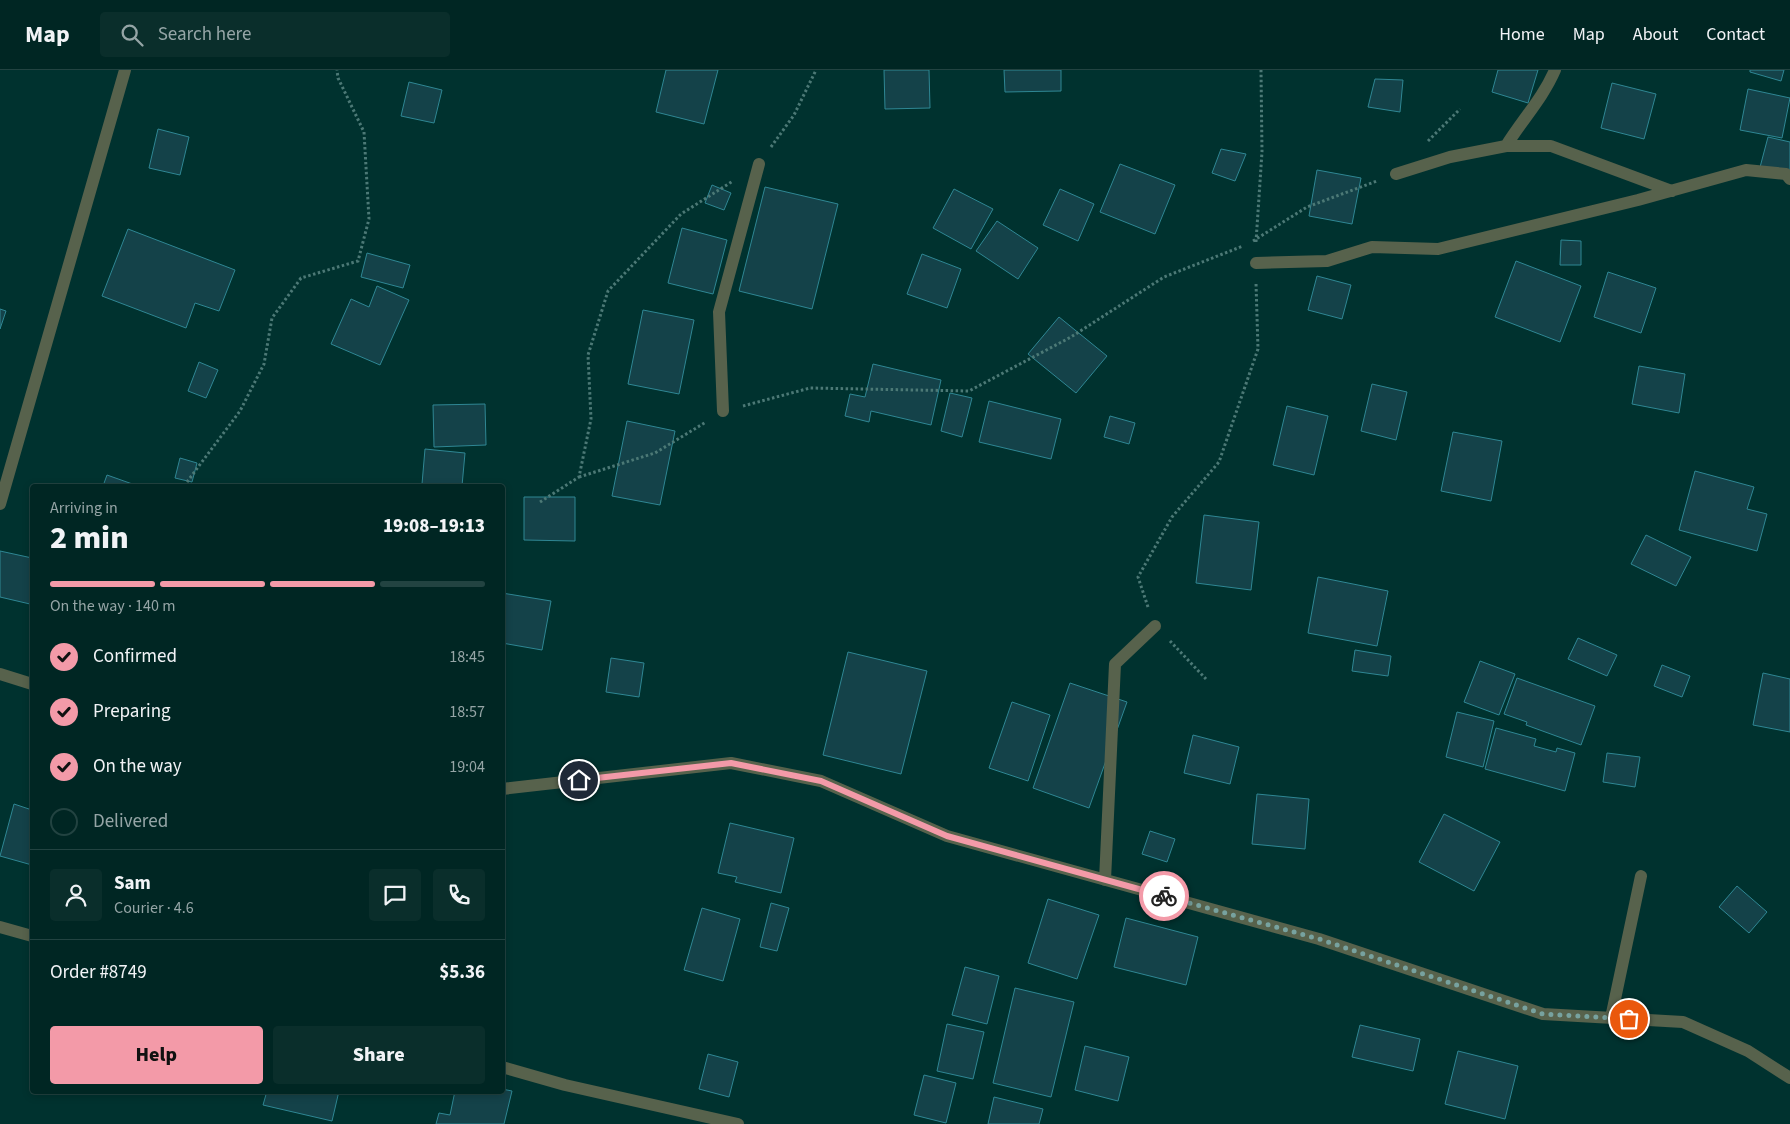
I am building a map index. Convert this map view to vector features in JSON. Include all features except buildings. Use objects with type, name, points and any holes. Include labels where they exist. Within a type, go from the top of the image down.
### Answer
[{"type":"street","points":[[0,504],[126,70]]},
{"type":"street","points":[[1506,146],[1522,121],[1546,90],[1555,70]]},
{"type":"street","points":[[1396,174],[1450,157],[1506,146],[1551,146],[1672,190]]},
{"type":"street","points":[[723,411],[719,312],[759,164]]},
{"type":"street","points":[[1256,263],[1327,261],[1372,247],[1438,248],[1746,170],[1786,174],[1790,179]]},
{"type":"street","points":[[1105,880],[1115,664],[1155,626]]},
{"type":"street","points":[[0,674],[30,683]]},
{"type":"street","points":[[505,789],[731,763],[821,781],[947,836],[1319,939],[1543,1014],[1683,1022],[1748,1051],[1790,1078]]},
{"type":"street","points":[[1611,1018],[1641,876]]},
{"type":"street","points":[[0,927],[30,935]]},
{"type":"street","points":[[505,1068],[565,1085],[738,1124]]},
{"type":"path","points":[[185,484],[240,411],[264,364],[272,318],[302,278],[358,260],[369,219],[364,132],[338,78],[337,70]]},
{"type":"path","points":[[579,477],[591,418],[588,356],[608,291],[681,214],[759,164],[794,115],[816,70]]},
{"type":"path","points":[[1206,679],[1155,626],[1138,577],[1172,517],[1219,462],[1258,349],[1256,240],[1262,152],[1261,70]]},
{"type":"path","points":[[1422,148],[1460,108]]},
{"type":"path","points":[[540,502],[579,477],[656,453],[723,411],[810,388],[970,390],[1071,337],[1164,277],[1256,240],[1307,207],[1396,174]]},
{"type":"way so far","points":[[1164,896],[1319,939],[1543,1014],[1629,1019]]},
{"type":"route","points":[[579,780],[731,763],[803,777],[821,781],[947,836],[1164,896]]}]
